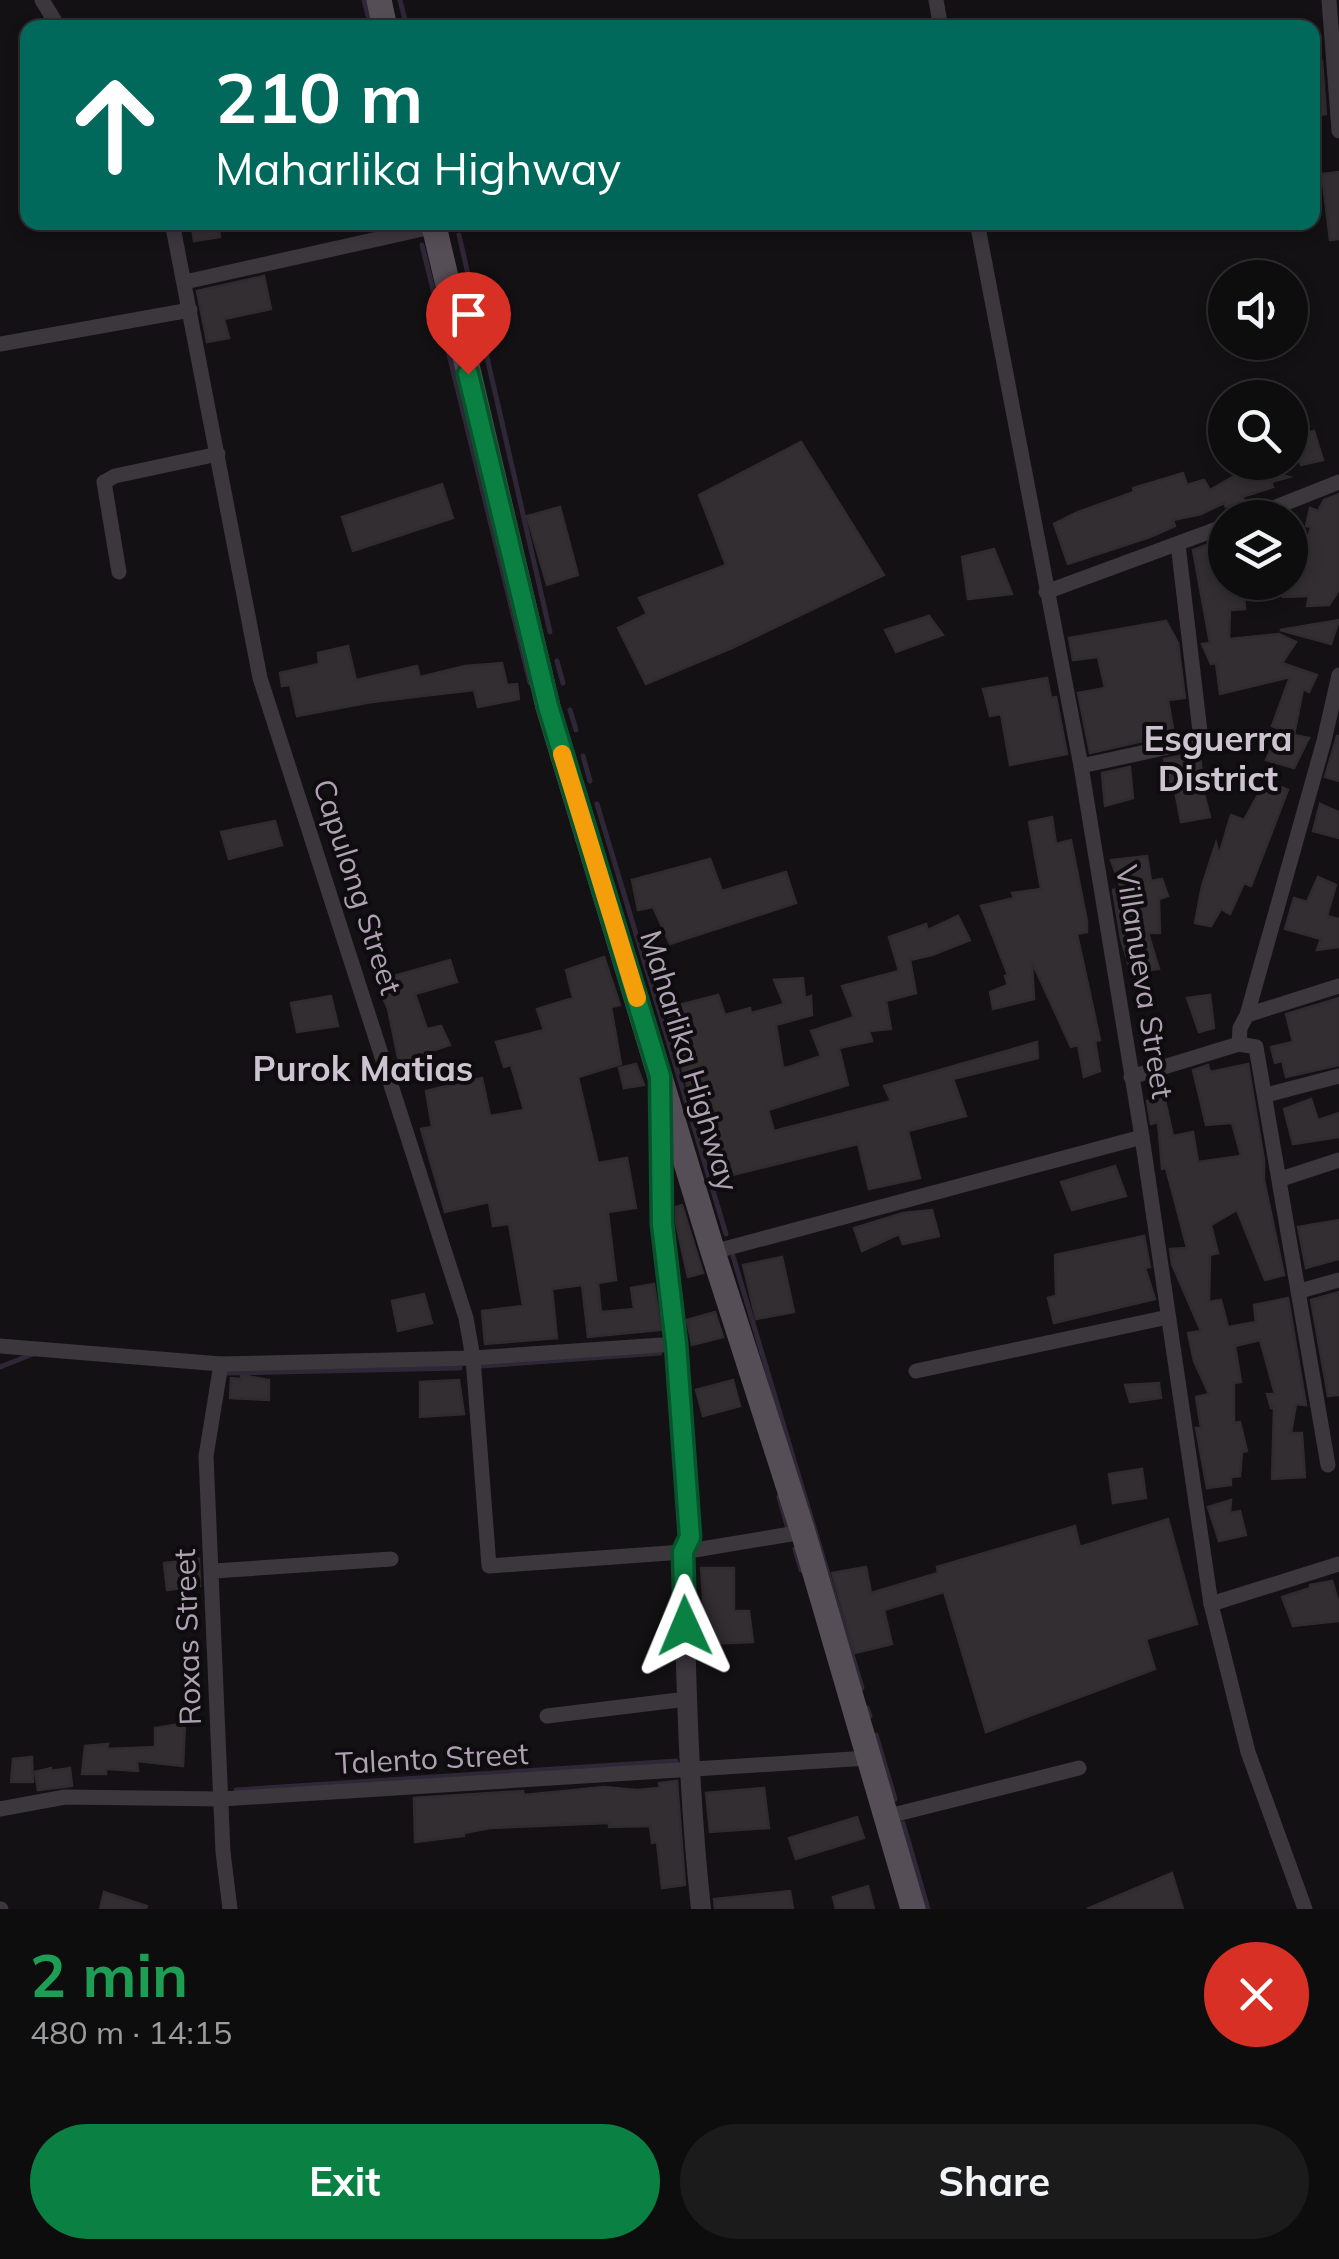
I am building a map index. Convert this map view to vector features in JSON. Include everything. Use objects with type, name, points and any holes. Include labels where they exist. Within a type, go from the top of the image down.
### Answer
[{"type":"main road","name":"Maharlika Highway","points":[[442,230],[542,684],[914,1909]]},
{"type":"street","points":[[1329,0],[1339,131]]},
{"type":"street","name":"Capulong Street","points":[[174,230],[260,678],[466,1318],[473,1358],[489,1566],[683,1552]]},
{"type":"street","points":[[185,282],[415,230]]},
{"type":"street","name":"Villanueva Street","points":[[978,230],[1081,766],[1142,1138],[1211,1604],[1248,1752],[1306,1909]]},
{"type":"street","points":[[0,344],[190,310]]},
{"type":"street","points":[[119,572],[104,482],[115,476],[218,454]]},
{"type":"street","points":[[1294,500],[1339,482]]},
{"type":"street","points":[[1046,592],[1208,533]]},
{"type":"street","points":[[1081,766],[1201,740],[1178,544]]},
{"type":"street","points":[[1239,1044],[1240,1028],[1247,1015],[1324,741],[1339,675]]},
{"type":"street","points":[[1247,1015],[1339,986]]},
{"type":"street","points":[[1132,1076],[1239,1044],[1256,1047],[1328,1465]]},
{"type":"street","points":[[660,1076],[662,1224],[676,1344],[690,1537],[683,1552],[687,1699],[701,1909]]},
{"type":"street","points":[[1266,1095],[1339,1076]]},
{"type":"street","points":[[712,1252],[1142,1138]]},
{"type":"street","points":[[1281,1179],[1339,1160]]},
{"type":"street","points":[[1300,1291],[1339,1280]]},
{"type":"street","points":[[916,1371],[1168,1317]]},
{"type":"street","points":[[0,1346],[221,1364],[473,1358],[676,1344]]},
{"type":"street","name":"Roxas Street","points":[[221,1364],[206,1456],[214,1571],[222,1852],[230,1909]]},
{"type":"street","points":[[1321,1414],[1339,1408]]},
{"type":"street","points":[[683,1552],[802,1532]]},
{"type":"street","points":[[214,1571],[391,1559]]},
{"type":"street","points":[[1211,1604],[1339,1564]]},
{"type":"street","points":[[546,1716],[687,1699]]},
{"type":"street","name":"Talento Street","points":[[0,1809],[65,1797],[222,1798],[868,1758]]},
{"type":"street","points":[[885,1816],[1078,1768]]},
{"type":"building","points":[[1320,61],[1326,114],[1320,115]]},
{"type":"building","points":[[1339,172],[1339,239],[1330,240],[1322,174]]},
{"type":"building","points":[[192,230],[219,230],[220,237],[194,241]]},
{"type":"building","points":[[264,276],[271,309],[224,319],[229,338],[207,342],[197,291]]},
{"type":"building","points":[[1314,431],[1323,460],[1308,463],[1308,432]]},
{"type":"building","points":[[801,442],[884,575],[732,648],[646,684],[618,628],[647,614],[639,598],[726,565],[699,495]]},
{"type":"building","points":[[1183,473],[1187,485],[1204,480],[1210,490],[1227,480],[1278,480],[1271,482],[1273,487],[1242,497],[1244,500],[1208,500],[1208,511],[1173,520],[1175,526],[1068,564],[1054,524],[1134,492],[1133,488]]},
{"type":"building","points":[[442,484],[453,518],[353,551],[342,517]]},
{"type":"building","points":[[1339,494],[1339,590],[1329,605],[1307,606],[1311,527],[1308,517],[1310,508],[1318,511],[1324,500]]},
{"type":"building","points":[[560,507],[578,575],[547,585],[527,516]]},
{"type":"building","points":[[1208,544],[1208,600],[1244,600],[1245,609],[1230,610],[1229,639],[1279,634],[1296,642],[1282,663],[1317,675],[1309,692],[1303,689],[1294,735],[1309,738],[1294,768],[1266,760],[1280,729],[1272,726],[1290,677],[1220,694],[1216,663],[1211,664],[1202,644],[1210,643],[1193,550]]},
{"type":"building","points":[[994,549],[1012,594],[968,599],[962,557]]},
{"type":"building","points":[[929,616],[943,635],[896,652],[885,630]]},
{"type":"building","points":[[1339,620],[1331,644],[1280,630]]},
{"type":"building","points":[[1166,621],[1178,643],[1185,698],[1168,700],[1174,734],[1090,753],[1078,693],[1105,688],[1098,657],[1073,660],[1069,638]]},
{"type":"building","points":[[348,646],[356,680],[417,666],[420,677],[465,666],[502,663],[507,685],[517,684],[519,699],[478,707],[474,690],[297,716],[290,685],[282,686],[280,673],[319,664],[318,653]]},
{"type":"building","points":[[1047,678],[1051,698],[1056,697],[1067,754],[1010,765],[1001,714],[990,716],[983,689]]},
{"type":"building","points":[[1339,736],[1339,781],[1325,777]]},
{"type":"building","points":[[1200,752],[1210,817],[1181,822],[1164,759]]},
{"type":"building","points":[[1130,767],[1133,798],[1105,806],[1102,773]]},
{"type":"building","points":[[1266,780],[1288,790],[1251,886],[1244,883],[1230,914],[1221,909],[1211,926],[1195,923],[1216,843],[1219,855],[1231,815],[1244,820]]},
{"type":"building","points":[[1320,804],[1339,812],[1339,838],[1313,831]]},
{"type":"building","points":[[1052,817],[1056,844],[1071,840],[1087,921],[1087,932],[1077,934],[1100,1040],[1095,1041],[1100,1071],[1084,1077],[1078,1045],[1071,1047],[1032,962],[1034,999],[993,1009],[990,992],[1008,985],[1008,975],[981,906],[1014,898],[1012,893],[1041,889],[1029,822]]},
{"type":"building","points":[[275,821],[282,845],[229,859],[221,832]]},
{"type":"building","points":[[1147,856],[1151,881],[1162,879],[1168,896],[1159,899],[1160,933],[1148,933],[1159,969],[1131,972],[1113,890],[1121,888],[1111,860]]},
{"type":"building","points":[[710,859],[722,891],[786,872],[796,903],[670,944],[653,907],[638,910],[632,880]]},
{"type":"building","points":[[1318,877],[1336,885],[1327,916],[1339,919],[1339,947],[1317,950],[1321,939],[1285,929],[1294,898],[1307,902]]},
{"type":"building","points":[[958,916],[970,940],[910,960],[916,993],[886,1001],[891,1029],[869,1031],[872,1041],[839,1048],[848,1085],[768,1110],[774,1131],[891,1101],[884,1086],[1037,1042],[1038,1058],[953,1079],[966,1116],[908,1131],[920,1178],[869,1189],[858,1144],[720,1178],[707,1136],[711,1135],[691,1085],[687,1086],[670,1021],[663,1009],[718,995],[725,1015],[750,1008],[751,1013],[784,1004],[774,980],[803,978],[805,998],[811,996],[812,1015],[776,1025],[786,1068],[821,1056],[811,1031],[854,1017],[842,986],[899,971],[889,937],[926,924],[928,930]]},
{"type":"building","points":[[604,957],[620,1005],[611,1007],[621,1064],[578,1077],[598,1163],[627,1158],[636,1208],[608,1212],[616,1280],[598,1283],[601,1312],[634,1309],[631,1288],[654,1284],[661,1330],[588,1337],[582,1285],[552,1289],[557,1338],[485,1344],[482,1311],[523,1306],[509,1224],[493,1226],[489,1202],[445,1212],[421,1129],[432,1127],[426,1091],[482,1078],[490,1116],[524,1110],[511,1065],[504,1067],[496,1042],[544,1030],[537,1009],[573,998],[566,970]]},
{"type":"building","points":[[450,960],[457,982],[415,994],[427,1029],[441,1026],[450,1045],[422,1054],[430,1074],[403,1082],[388,1009],[376,981]]},
{"type":"building","points":[[1210,995],[1214,1028],[1199,1032],[1187,998]]},
{"type":"building","points":[[331,996],[338,1026],[297,1032],[291,1003]]},
{"type":"building","points":[[1339,998],[1339,1065],[1286,1077],[1282,1061],[1275,1063],[1271,1047],[1293,1042],[1286,1014]]},
{"type":"building","points":[[636,1064],[644,1085],[624,1088],[619,1068]]},
{"type":"building","points":[[1248,1064],[1264,1180],[1284,1275],[1265,1280],[1237,1210],[1211,1225],[1218,1253],[1210,1255],[1209,1302],[1221,1300],[1228,1327],[1256,1322],[1254,1305],[1288,1298],[1306,1405],[1296,1404],[1291,1433],[1302,1433],[1305,1477],[1272,1479],[1274,1408],[1267,1394],[1275,1394],[1260,1340],[1235,1346],[1241,1382],[1234,1383],[1234,1423],[1240,1422],[1247,1451],[1242,1452],[1240,1476],[1231,1477],[1231,1485],[1207,1488],[1196,1428],[1201,1428],[1196,1397],[1209,1394],[1194,1361],[1188,1333],[1201,1331],[1172,1264],[1170,1249],[1187,1248],[1166,1168],[1162,1169],[1158,1122],[1151,1124],[1147,1101],[1164,1096],[1173,1136],[1193,1132],[1198,1162],[1241,1156],[1232,1123],[1206,1125],[1193,1070],[1208,1065],[1210,1072]]},
{"type":"building","points":[[1311,1099],[1318,1120],[1339,1113],[1339,1137],[1293,1144],[1284,1109]]},
{"type":"building","points":[[1115,1166],[1126,1196],[1072,1210],[1061,1182]]},
{"type":"building","points":[[682,1205],[703,1273],[688,1277],[676,1223],[676,1207]]},
{"type":"building","points":[[932,1210],[939,1236],[903,1244],[899,1234],[862,1251],[854,1228],[903,1213]]},
{"type":"building","points":[[1339,1220],[1339,1259],[1306,1268],[1298,1227]]},
{"type":"building","points":[[1144,1236],[1150,1267],[1145,1268],[1155,1299],[1054,1323],[1048,1298],[1056,1296],[1055,1255]]},
{"type":"building","points":[[782,1257],[794,1312],[756,1319],[743,1265]]},
{"type":"building","points":[[1339,1292],[1339,1395],[1328,1396],[1311,1300]]},
{"type":"building","points":[[424,1294],[432,1323],[398,1331],[392,1301]]},
{"type":"building","points":[[715,1312],[723,1337],[692,1345],[687,1320]]},
{"type":"building","points":[[241,1375],[269,1380],[269,1400],[230,1398],[231,1378],[241,1379]]},
{"type":"building","points":[[459,1380],[464,1414],[420,1417],[420,1382]]},
{"type":"building","points":[[733,1380],[740,1406],[703,1416],[696,1390]]},
{"type":"building","points":[[1159,1383],[1161,1398],[1130,1402],[1125,1385]]},
{"type":"building","points":[[1142,1469],[1146,1498],[1113,1503],[1109,1474]]},
{"type":"building","points":[[1231,1500],[1230,1513],[1240,1511],[1246,1535],[1219,1541],[1208,1507]]},
{"type":"building","points":[[1168,1519],[1197,1624],[1146,1639],[1155,1669],[986,1732],[944,1592],[884,1610],[892,1644],[855,1653],[832,1573],[866,1567],[871,1593],[938,1573],[937,1567],[1075,1526],[1080,1547]]},
{"type":"building","points":[[199,1559],[200,1586],[167,1590],[164,1563]]},
{"type":"building","points":[[701,1568],[734,1568],[734,1611],[749,1611],[753,1642],[706,1644]]},
{"type":"building","points":[[1332,1581],[1339,1603],[1339,1621],[1293,1626],[1282,1597]]},
{"type":"building","points":[[185,1723],[183,1766],[137,1761],[138,1771],[106,1769],[106,1774],[82,1774],[85,1746],[155,1747],[155,1728]]},
{"type":"building","points":[[32,1757],[33,1782],[11,1782],[13,1759]]},
{"type":"building","points":[[70,1768],[72,1786],[38,1790],[35,1772]]},
{"type":"building","points":[[677,1781],[685,1885],[662,1888],[657,1842],[652,1843],[650,1826],[609,1827],[609,1823],[490,1828],[464,1836],[415,1842],[414,1798],[523,1791],[524,1795],[604,1787],[637,1790],[660,1788],[659,1783]]},
{"type":"building","points":[[764,1788],[769,1828],[710,1832],[706,1793]]},
{"type":"building","points":[[857,1817],[864,1838],[796,1859],[789,1838]]},
{"type":"building","points":[[1172,1873],[1183,1909],[1087,1909]]},
{"type":"building","points":[[868,1886],[874,1909],[836,1909],[833,1897]]},
{"type":"building","points":[[790,1891],[793,1909],[715,1909],[714,1899]]},
{"type":"building","points":[[104,1892],[147,1906],[146,1909],[100,1909]]},
{"type":"waterway","points":[[364,0],[369,20]]},
{"type":"waterway","points":[[400,0],[405,20]]},
{"type":"waterway","points":[[459,235],[550,632]]},
{"type":"waterway","points":[[422,245],[530,683]]},
{"type":"waterway","points":[[557,661],[563,683]]},
{"type":"waterway","points":[[570,710],[576,730]]},
{"type":"waterway","points":[[583,756],[590,781]]},
{"type":"waterway","points":[[597,804],[726,1234]]},
{"type":"waterway","points":[[733,1256],[862,1688]]},
{"type":"waterway","points":[[481,1366],[660,1353]]},
{"type":"waterway","points":[[0,1367],[33,1354]]},
{"type":"waterway","points":[[227,1373],[460,1368]]},
{"type":"waterway","points":[[779,1497],[788,1529]]},
{"type":"waterway","points":[[795,1549],[801,1570]]},
{"type":"waterway","points":[[867,1708],[870,1716]]},
{"type":"waterway","points":[[876,1735],[895,1799]]},
{"type":"waterway","points":[[236,1790],[676,1761]]},
{"type":"waterway","points":[[903,1823],[928,1909]]},
{"type":"slow traffic","points":[[562,754],[637,998]]},
{"type":"district","name":"Esguerra District","points":[[1218,759]]},
{"type":"district","name":"Purok Matias","points":[[363,1069]]},
{"type":"route","points":[[468,374],[548,706],[660,1076],[662,1224],[676,1344],[690,1537],[683,1552],[685,1626]]}]
